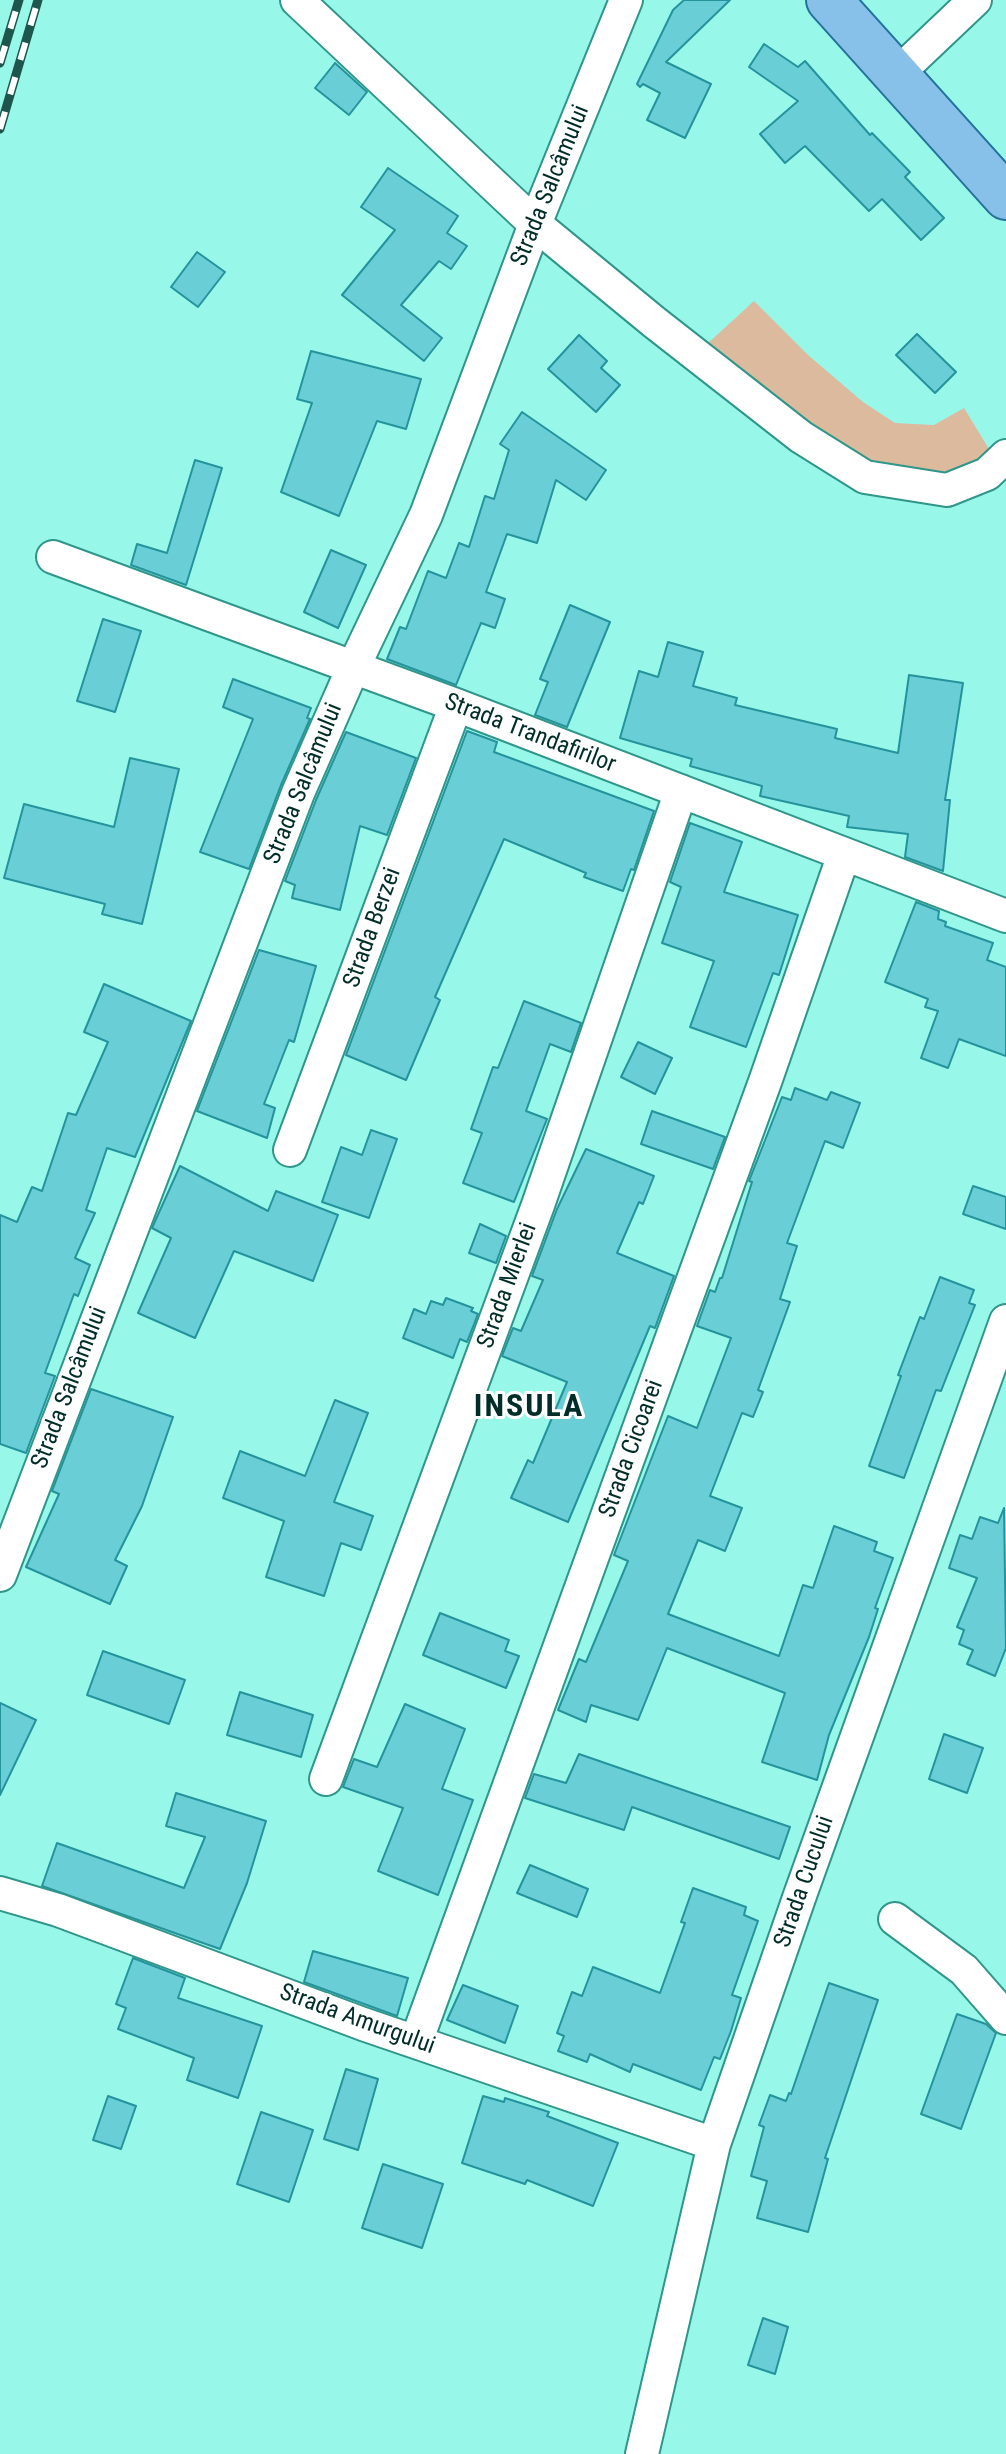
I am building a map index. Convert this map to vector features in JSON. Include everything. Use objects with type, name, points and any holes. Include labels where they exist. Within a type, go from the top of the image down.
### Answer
[{"type":"main road","points":[[829,0],[1006,197]]},
{"type":"street","points":[[297,0],[535,224],[801,437],[865,477],[947,490],[987,474],[1006,456]]},
{"type":"street","name":"Strada Salcâmului","points":[[0,1575],[298,793],[426,515],[535,224],[626,0]]},
{"type":"street","points":[[897,74],[975,0]]},
{"type":"street","name":"Strada Trandafirilor","points":[[53,557],[456,705],[1006,916]]},
{"type":"street","name":"Strada Berzei","points":[[290,1150],[456,705]]},
{"type":"street","name":"Strada Mierlei","points":[[326,1779],[538,1205],[681,791]]},
{"type":"street","name":"Strada Cicoarei","points":[[416,2042],[766,1079],[844,854]]},
{"type":"street","name":"Strada Cucului","points":[[642,2454],[714,2144],[1006,1321]]},
{"type":"street","name":"Strada Amurgului","points":[[0,1893],[58,1910],[416,2042],[714,2144]]},
{"type":"street","points":[[895,1919],[964,1970],[1006,2018]]},
{"type":"shaded area","points":[[754,301],[808,355],[863,402],[895,423],[934,425],[964,408],[992,454],[936,478],[881,468],[836,447],[706,345]]},
{"type":"building","points":[[684,0],[730,0],[666,62],[711,84],[685,138],[647,120],[660,93],[637,84],[673,10]]},
{"type":"building","points":[[764,44],[798,67],[805,61],[870,135],[872,133],[910,172],[905,177],[944,218],[921,240],[882,199],[869,211],[805,146],[785,163],[760,134],[798,101],[749,67]]},
{"type":"building","points":[[335,63],[367,92],[349,115],[315,88]]},
{"type":"building","points":[[388,168],[458,216],[447,233],[467,246],[451,269],[439,261],[401,305],[442,338],[424,361],[342,295],[395,230],[361,207]]},
{"type":"building","points":[[197,252],[225,272],[198,307],[171,287]]},
{"type":"building","points":[[917,334],[956,372],[935,393],[896,355]]},
{"type":"building","points":[[579,335],[607,361],[601,368],[620,385],[596,412],[548,369]]},
{"type":"building","points":[[311,351],[421,379],[406,429],[377,421],[339,516],[281,492],[312,403],[297,399]]},
{"type":"building","points":[[522,412],[606,470],[586,500],[556,480],[537,543],[507,534],[486,592],[505,599],[495,628],[481,623],[456,685],[387,659],[400,627],[406,629],[428,571],[446,578],[459,543],[469,547],[485,496],[494,499],[509,450],[500,444]]},
{"type":"building","points":[[195,460],[222,468],[186,585],[131,565],[137,544],[167,553]]},
{"type":"building","points":[[331,550],[366,565],[338,628],[304,612]]},
{"type":"building","points":[[570,605],[610,622],[567,727],[535,715],[548,682],[540,679]]},
{"type":"building","points":[[103,619],[141,631],[115,712],[77,701]]},
{"type":"building","points":[[668,642],[703,652],[693,686],[737,698],[735,705],[837,729],[835,738],[898,753],[909,675],[963,683],[945,800],[950,800],[943,871],[905,857],[908,834],[847,827],[849,816],[760,796],[762,786],[690,766],[692,759],[620,738],[639,671],[658,677]]},
{"type":"building","points":[[233,679],[311,708],[307,718],[310,719],[249,869],[200,852],[253,719],[223,707]]},
{"type":"building","points":[[467,731],[497,742],[494,752],[654,811],[634,870],[631,869],[623,891],[584,877],[586,873],[504,839],[435,997],[440,1000],[406,1080],[346,1055]]},
{"type":"building","points":[[346,732],[416,758],[387,835],[360,826],[340,910],[292,898],[295,885],[285,881]]},
{"type":"building","points":[[130,758],[179,769],[142,924],[102,914],[105,904],[4,878],[24,804],[114,827]]},
{"type":"building","points":[[690,823],[742,842],[724,892],[798,915],[779,975],[773,973],[746,1047],[690,1027],[714,961],[662,943],[681,887],[670,882]]},
{"type":"building","points":[[916,902],[939,911],[938,919],[946,922],[945,926],[993,943],[987,960],[1006,967],[1006,1056],[959,1039],[948,1068],[921,1058],[938,1011],[925,1007],[928,999],[885,982]]},
{"type":"building","points":[[259,950],[316,966],[294,1042],[289,1040],[264,1104],[275,1108],[267,1138],[197,1111]]},
{"type":"building","points":[[104,984],[191,1021],[135,1157],[107,1148],[86,1210],[95,1213],[75,1258],[90,1265],[78,1296],[74,1294],[45,1373],[55,1376],[26,1453],[0,1444],[0,1215],[17,1222],[32,1187],[42,1191],[68,1113],[76,1115],[108,1042],[84,1032]]},
{"type":"building","points":[[524,1001],[581,1023],[571,1052],[550,1044],[526,1111],[547,1119],[514,1202],[463,1183],[482,1133],[471,1129],[493,1067],[498,1068]]},
{"type":"building","points":[[638,1042],[672,1058],[655,1094],[621,1077]]},
{"type":"building","points":[[795,1088],[827,1100],[831,1092],[860,1103],[843,1148],[825,1141],[787,1243],[797,1246],[780,1299],[790,1302],[758,1390],[763,1392],[753,1417],[742,1413],[710,1496],[742,1508],[725,1551],[698,1540],[668,1614],[779,1656],[803,1585],[813,1588],[834,1526],[877,1542],[874,1551],[893,1558],[875,1608],[878,1609],[869,1637],[829,1735],[817,1780],[762,1762],[785,1693],[667,1648],[638,1720],[591,1705],[586,1722],[558,1710],[579,1659],[586,1662],[628,1561],[614,1555],[668,1416],[697,1428],[731,1338],[697,1326],[710,1290],[715,1292],[722,1278],[752,1182],[749,1181],[782,1097],[791,1100]]},
{"type":"building","points":[[652,1111],[725,1137],[713,1169],[641,1144]]},
{"type":"building","points":[[371,1130],[397,1139],[369,1218],[322,1202],[341,1147],[362,1155]]},
{"type":"building","points":[[586,1149],[654,1176],[617,1253],[674,1276],[655,1328],[650,1326],[568,1522],[511,1498],[528,1460],[533,1463],[567,1382],[502,1356],[513,1328],[521,1331],[543,1280],[532,1276],[557,1209]]},
{"type":"building","points":[[180,1166],[268,1211],[276,1191],[338,1215],[313,1281],[234,1251],[195,1338],[138,1313],[171,1238],[152,1228]]},
{"type":"building","points":[[973,1186],[1006,1197],[1006,1229],[963,1214]]},
{"type":"building","points":[[480,1224],[506,1236],[496,1263],[469,1253]]},
{"type":"building","points":[[940,1277],[974,1290],[969,1303],[975,1305],[941,1391],[936,1390],[904,1478],[869,1466],[901,1376],[898,1375],[920,1317],[924,1319]]},
{"type":"building","points":[[446,1298],[473,1308],[471,1311],[478,1314],[467,1342],[460,1339],[453,1358],[403,1338],[414,1309],[426,1314],[431,1301],[443,1305]]},
{"type":"building","points":[[91,1389],[173,1417],[142,1506],[115,1560],[127,1566],[110,1604],[26,1567],[59,1494],[52,1491]]},
{"type":"building","points":[[335,1400],[368,1413],[334,1502],[373,1516],[361,1550],[341,1543],[324,1596],[266,1577],[284,1521],[223,1498],[240,1451],[305,1476]]},
{"type":"building","points":[[1004,1508],[1006,1648],[995,1676],[967,1664],[973,1650],[959,1644],[964,1630],[957,1627],[977,1578],[949,1568],[960,1535],[972,1539],[980,1517],[998,1523]]},
{"type":"building","points":[[440,1613],[509,1640],[505,1651],[519,1656],[506,1688],[423,1655]]},
{"type":"building","points":[[103,1651],[185,1680],[169,1724],[87,1695]]},
{"type":"building","points":[[240,1692],[313,1715],[301,1757],[227,1735]]},
{"type":"building","points":[[0,1703],[36,1720],[0,1795]]},
{"type":"building","points":[[405,1704],[465,1729],[442,1789],[473,1800],[438,1895],[378,1871],[403,1808],[343,1787],[354,1759],[377,1767]]},
{"type":"building","points":[[944,1734],[983,1748],[967,1793],[929,1779]]},
{"type":"building","points":[[579,1754],[790,1827],[779,1859],[632,1807],[624,1830],[525,1798],[534,1774],[566,1783]]},
{"type":"building","points":[[176,1793],[266,1821],[247,1883],[220,1949],[42,1886],[57,1843],[184,1888],[205,1837],[166,1826]]},
{"type":"building","points":[[530,1865],[588,1889],[577,1917],[517,1893]]},
{"type":"building","points":[[693,1888],[746,1907],[744,1915],[758,1921],[732,1995],[741,1998],[731,2031],[720,2059],[714,2057],[701,2090],[633,2064],[630,2072],[590,2054],[587,2062],[558,2051],[564,2036],[557,2033],[572,1992],[582,1996],[593,1967],[660,1993],[685,1923],[681,1922]]},
{"type":"building","points":[[313,1951],[408,1978],[397,2016],[304,1982]]},
{"type":"building","points":[[133,1958],[185,1978],[178,1998],[262,2026],[238,2098],[187,2080],[194,2058],[118,2029],[126,2008],[116,2004]]},
{"type":"building","points":[[829,1983],[878,2000],[825,2158],[828,2159],[808,2232],[757,2218],[767,2181],[751,2176],[764,2127],[759,2125],[770,2095],[786,2101],[791,2094]]},
{"type":"building","points":[[463,1985],[518,2006],[505,2043],[447,2020]]},
{"type":"building","points":[[957,2014],[986,2024],[996,2033],[961,2129],[921,2114]]},
{"type":"building","points":[[346,2069],[378,2079],[358,2150],[324,2139]]},
{"type":"building","points":[[108,2096],[136,2106],[121,2149],[93,2140]]},
{"type":"building","points":[[483,2096],[504,2102],[505,2098],[549,2112],[547,2116],[618,2143],[593,2206],[527,2180],[525,2184],[462,2163]]},
{"type":"building","points":[[261,2112],[313,2130],[289,2202],[237,2184]]},
{"type":"building","points":[[383,2164],[443,2184],[422,2248],[362,2228]]},
{"type":"building","points":[[763,2318],[788,2327],[775,2374],[748,2365]]},
{"type":"railway","points":[[0,63],[19,0]]},
{"type":"railway","points":[[0,129],[38,0]]},
{"type":"district","name":"INSULA","points":[[529,1408]]}]
